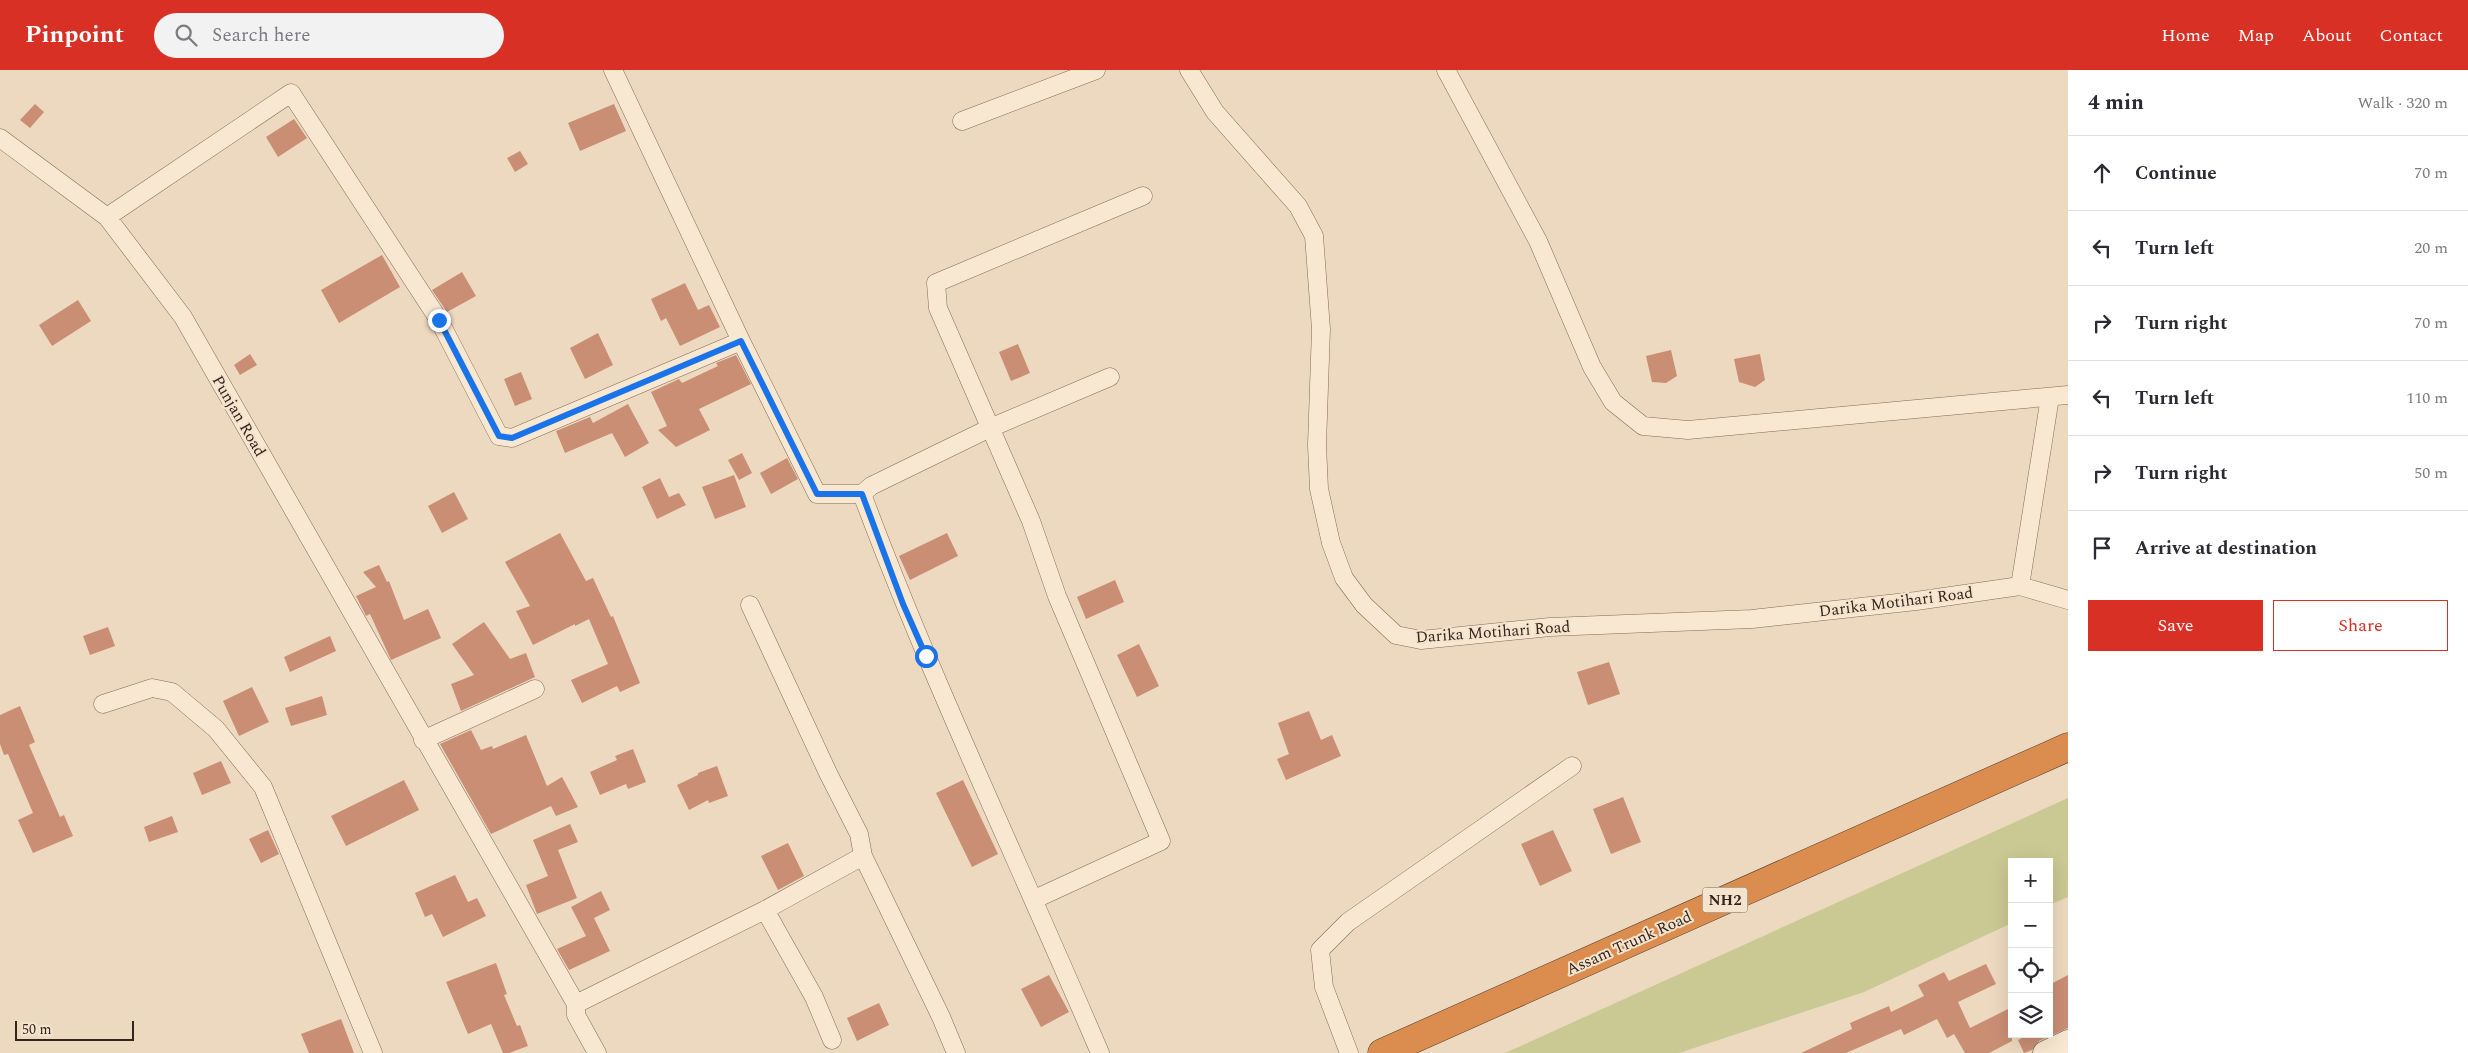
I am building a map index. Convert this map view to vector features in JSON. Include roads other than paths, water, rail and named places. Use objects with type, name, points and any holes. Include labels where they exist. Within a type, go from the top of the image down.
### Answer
[{"type":"highway","name":"Assam Trunk Road","points":[[1382,1053],[2068,747]]},
{"type":"street","points":[[613,70],[741,341],[817,494],[862,494],[871,486],[990,428],[1110,377]]},
{"type":"street","points":[[962,120],[1096,70]]},
{"type":"street","name":"Darika Motihari Road","points":[[1189,70],[1215,112],[1298,206],[1314,236],[1321,329],[1317,445],[1319,489],[1331,543],[1344,578],[1364,605],[1396,635],[1421,640],[1550,627],[1752,619],[1916,602],[2021,579],[2068,600]]},
{"type":"street","points":[[1446,70],[1538,241],[1592,366],[1612,402],[1643,426],[1688,430],[2068,396]]},
{"type":"street","points":[[107,217],[290,93],[439,320],[499,436],[512,438],[741,341]]},
{"type":"street","name":"Punjan Road","points":[[0,138],[107,217],[183,317],[423,740],[576,1004],[576,1015],[597,1053]]},
{"type":"street","points":[[1035,899],[1161,841],[1057,596],[1031,521],[938,308],[936,282],[1143,196]]},
{"type":"street","points":[[2021,579],[2050,397]]},
{"type":"street","points":[[862,494],[903,604],[1035,899],[1100,1053]]},
{"type":"street","points":[[750,605],[828,773],[859,834],[863,856],[941,1017],[956,1053]]},
{"type":"street","points":[[104,704],[152,688],[172,692],[216,729],[263,787],[373,1053]]},
{"type":"street","points":[[423,740],[535,689]]},
{"type":"street","points":[[1349,1053],[1324,987],[1320,950],[1348,922],[1572,766]]},
{"type":"street","points":[[576,1004],[765,910],[863,856]]},
{"type":"street","points":[[765,910],[814,997],[832,1040]]},
{"type":"street","points":[[2045,1053],[2068,1042]]}]
